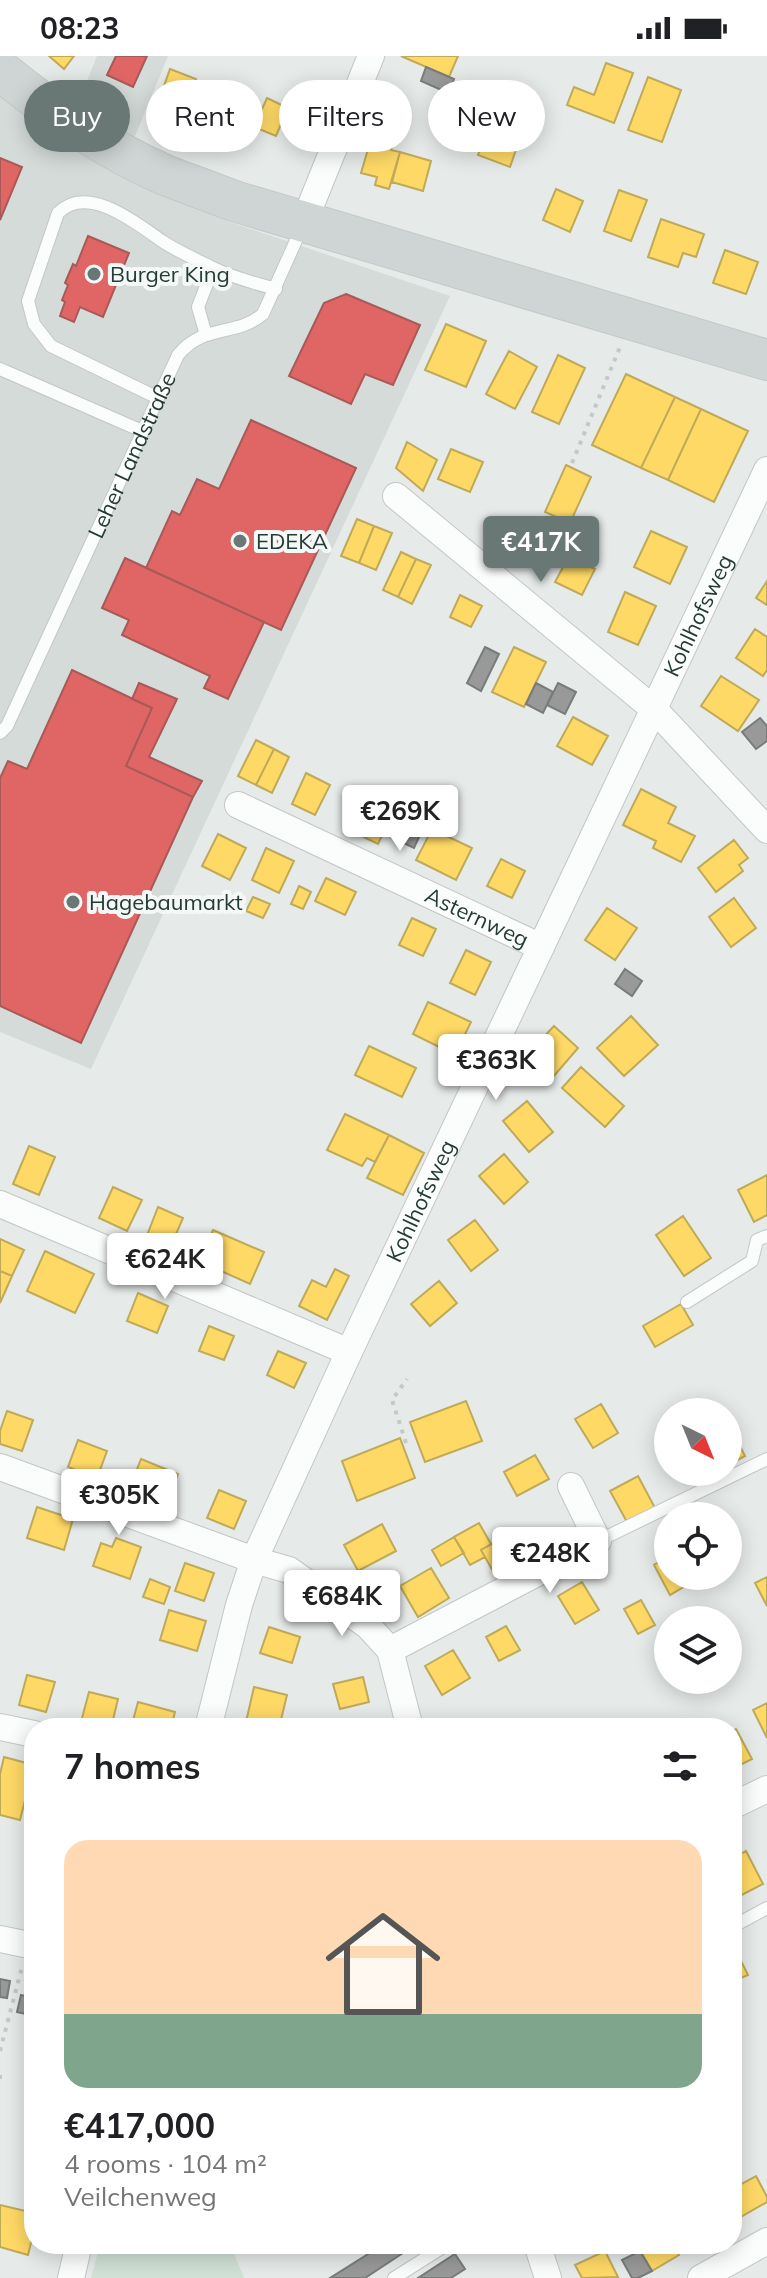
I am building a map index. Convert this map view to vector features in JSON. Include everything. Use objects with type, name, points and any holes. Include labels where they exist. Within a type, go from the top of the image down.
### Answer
[{"type":"main road","points":[[0,70],[70,122],[164,174],[234,201],[767,360]]},
{"type":"street","points":[[304,222],[371,56]]},
{"type":"street","name":"Kohlhofsweg","points":[[211,1718],[239,1605],[254,1560],[349,1352],[767,470]]},
{"type":"street","points":[[396,496],[655,710],[767,830]]},
{"type":"street","name":"Asternweg","points":[[238,805],[541,947]]},
{"type":"street","points":[[0,1204],[349,1352]]},
{"type":"street","points":[[0,1467],[289,1570],[368,1626],[390,1650],[407,1718]]},
{"type":"street","points":[[390,1650],[598,1541],[571,1486]]},
{"type":"street","points":[[0,1727],[24,1732]]},
{"type":"street","points":[[742,1801],[767,1789]]},
{"type":"street","points":[[0,1939],[24,1944]]},
{"type":"street","points":[[701,2278],[767,2241]]},
{"type":"street","points":[[71,2278],[77,2254]]},
{"type":"street","points":[[540,2254],[548,2278]]},
{"type":"lane","points":[[158,398],[51,346],[34,324],[28,301],[58,213],[66,204],[97,204],[127,217],[164,242],[213,268],[240,280],[276,289]]},
{"type":"lane","name":"Leher Landstraße","points":[[0,733],[7,726],[178,355],[186,345],[206,335],[254,321],[263,314],[304,222]]},
{"type":"lane","points":[[206,335],[198,307],[213,268]]},
{"type":"lane","points":[[0,369],[142,431]]},
{"type":"lane","points":[[687,1302],[752,1261],[757,1240],[767,1236]]},
{"type":"lane","points":[[598,1541],[767,1459]]},
{"type":"lane","points":[[742,1922],[767,1908]]},
{"type":"lane","points":[[394,2278],[432,2254]]},
{"type":"path","points":[[572,463],[631,319]]},
{"type":"path","points":[[406,1443],[392,1400],[407,1379]]},
{"type":"path","points":[[0,2051],[24,1970]]},
{"type":"path","points":[[0,2075],[0,2084]]},
{"type":"shaded area","points":[[97,56],[168,56],[158,80],[146,80],[146,110],[130,149],[130,80],[87,80]]},
{"type":"shaded area","points":[[0,85],[24,102],[24,152],[129,152],[122,168],[224,220],[450,296],[91,1069],[0,1032]]},
{"type":"green space","points":[[97,2254],[234,2254],[244,2278],[91,2278]]},
{"type":"building: Homes","points":[[49,56],[74,56],[64,69]]},
{"type":"building: Homes","points":[[401,56],[458,56],[449,77]]},
{"type":"building: Homes","points":[[606,63],[633,73],[614,123],[567,105],[574,87],[594,95]]},
{"type":"building: Homes","points":[[170,69],[196,79],[196,80],[166,80]]},
{"type":"building: Homes","points":[[648,77],[681,90],[662,142],[628,130]]},
{"type":"building: Homes","points":[[267,98],[279,104],[276,136],[263,131],[263,107]]},
{"type":"building: Homes","points":[[367,152],[400,152],[389,189],[375,185],[377,177],[361,173]]},
{"type":"building: Homes","points":[[400,152],[431,161],[423,191],[392,182]]},
{"type":"building: Homes","points":[[479,152],[515,152],[510,167],[478,155]]},
{"type":"building: Homes","points":[[556,189],[583,201],[570,232],[543,220]]},
{"type":"building: Homes","points":[[619,190],[647,200],[631,241],[604,231]]},
{"type":"building: Homes","points":[[661,219],[704,234],[696,257],[683,253],[678,267],[648,257]]},
{"type":"building: Homes","points":[[725,250],[758,262],[746,294],[713,283]]},
{"type":"building: Homes","points":[[446,324],[486,341],[466,387],[425,370]]},
{"type":"building: Homes","points":[[509,351],[537,367],[515,409],[486,394]]},
{"type":"building: Homes","points":[[558,355],[585,368],[559,424],[532,412]]},
{"type":"building: Homes","points":[[626,374],[675,397],[641,468],[592,445]]},
{"type":"building: Homes","points":[[675,397],[701,409],[668,480],[641,468]]},
{"type":"building: Homes","points":[[701,409],[748,431],[714,502],[668,480]]},
{"type":"building: Homes","points":[[407,442],[437,460],[423,491],[396,468]]},
{"type":"building: Homes","points":[[451,449],[483,462],[470,492],[438,479]]},
{"type":"building: Homes","points":[[566,465],[591,477],[570,523],[545,512]]},
{"type":"building: Homes","points":[[357,519],[374,526],[359,563],[341,556]]},
{"type":"building: Homes","points":[[374,526],[392,533],[376,570],[359,563]]},
{"type":"building: Homes","points":[[651,531],[687,547],[670,584],[634,567]]},
{"type":"building: Homes","points":[[401,552],[416,559],[398,597],[383,590]]},
{"type":"building: Homes","points":[[569,556],[595,569],[582,595],[555,582]]},
{"type":"building: Homes","points":[[416,559],[431,565],[412,604],[398,597]]},
{"type":"building: Homes","points":[[767,581],[767,605],[756,598]]},
{"type":"building: Homes","points":[[625,592],[656,606],[638,645],[608,632]]},
{"type":"building: Homes","points":[[460,595],[482,606],[471,627],[450,617]]},
{"type":"building: Homes","points":[[755,629],[767,637],[767,670],[763,676],[736,658]]},
{"type":"building: Homes","points":[[514,647],[546,662],[524,707],[492,692]]},
{"type":"building: Homes","points":[[721,676],[759,700],[738,731],[701,706]]},
{"type":"building: Homes","points":[[573,717],[608,736],[592,765],[557,746]]},
{"type":"building: Homes","points":[[256,740],[274,749],[256,785],[238,776]]},
{"type":"building: Homes","points":[[274,749],[289,757],[272,793],[256,785]]},
{"type":"building: Homes","points":[[306,773],[330,785],[315,815],[292,804]]},
{"type":"building: Homes","points":[[641,789],[676,807],[668,823],[695,836],[681,862],[653,848],[656,841],[623,825]]},
{"type":"building: Homes","points":[[369,793],[396,806],[378,844],[351,831]]},
{"type":"building: Homes","points":[[432,829],[472,848],[456,880],[416,860]]},
{"type":"building: Homes","points":[[218,834],[246,848],[230,880],[202,866]]},
{"type":"building: Homes","points":[[734,840],[748,858],[739,865],[743,871],[716,892],[698,868]]},
{"type":"building: Homes","points":[[266,848],[294,861],[279,893],[252,880]]},
{"type":"building: Homes","points":[[501,859],[525,871],[512,898],[487,886]]},
{"type":"building: Homes","points":[[326,878],[356,892],[345,915],[315,901]]},
{"type":"building: Homes","points":[[299,886],[311,892],[303,909],[291,904]]},
{"type":"building: Homes","points":[[253,897],[270,904],[263,918],[246,911]]},
{"type":"building: Homes","points":[[734,898],[756,928],[731,947],[709,917]]},
{"type":"building: Homes","points":[[607,908],[637,928],[615,960],[585,940]]},
{"type":"building: Homes","points":[[412,918],[436,929],[423,956],[399,945]]},
{"type":"building: Homes","points":[[466,950],[491,962],[475,995],[450,983]]},
{"type":"building: Homes","points":[[428,1002],[471,1022],[455,1055],[413,1034]]},
{"type":"building: Homes","points":[[631,1016],[658,1045],[624,1076],[597,1048]]},
{"type":"building: Homes","points":[[554,1026],[578,1048],[553,1077],[528,1054]]},
{"type":"building: Homes","points":[[369,1046],[416,1068],[402,1097],[355,1075]]},
{"type":"building: Homes","points":[[581,1067],[624,1106],[605,1127],[562,1088]]},
{"type":"building: Homes","points":[[527,1101],[553,1132],[529,1152],[503,1121]]},
{"type":"building: Homes","points":[[345,1114],[389,1135],[375,1162],[367,1158],[362,1166],[327,1150]]},
{"type":"building: Homes","points":[[389,1135],[424,1153],[403,1195],[367,1178]]},
{"type":"building: Homes","points":[[29,1146],[55,1157],[39,1195],[13,1184]]},
{"type":"building: Homes","points":[[504,1154],[528,1182],[504,1204],[479,1176]]},
{"type":"building: Homes","points":[[767,1175],[767,1215],[754,1222],[738,1190]]},
{"type":"building: Homes","points":[[113,1187],[142,1200],[127,1231],[99,1218]]},
{"type":"building: Homes","points":[[158,1207],[183,1218],[170,1248],[146,1238]]},
{"type":"building: Homes","points":[[683,1216],[711,1258],[684,1276],[656,1235]]},
{"type":"building: Homes","points":[[475,1220],[498,1250],[471,1271],[448,1240]]},
{"type":"building: Homes","points":[[213,1230],[264,1252],[250,1284],[199,1261]]},
{"type":"building: Homes","points":[[0,1239],[24,1250],[12,1276],[0,1271]]},
{"type":"building: Homes","points":[[45,1251],[94,1274],[75,1313],[27,1291]]},
{"type":"building: Homes","points":[[335,1269],[349,1276],[327,1320],[299,1306],[312,1280],[326,1287]]},
{"type":"building: Homes","points":[[0,1271],[12,1276],[0,1303]]},
{"type":"building: Homes","points":[[439,1281],[457,1303],[430,1326],[411,1304]]},
{"type":"building: Homes","points":[[138,1293],[168,1306],[157,1333],[127,1321]]},
{"type":"building: Homes","points":[[681,1304],[693,1325],[655,1347],[643,1326]]},
{"type":"building: Homes","points":[[209,1326],[234,1336],[224,1360],[199,1351]]},
{"type":"building: Homes","points":[[278,1351],[306,1363],[294,1388],[267,1375]]},
{"type":"building: Homes","points":[[466,1401],[482,1441],[425,1462],[410,1422]]},
{"type":"building: Homes","points":[[601,1404],[618,1433],[593,1448],[575,1419]]},
{"type":"building: Homes","points":[[7,1411],[33,1420],[22,1451],[0,1444],[0,1431]]},
{"type":"building: Homes","points":[[400,1438],[415,1478],[357,1501],[342,1461]]},
{"type":"building: Homes","points":[[78,1440],[107,1451],[97,1478],[68,1467]]},
{"type":"building: Homes","points":[[535,1455],[549,1479],[517,1496],[504,1472]]},
{"type":"building: Homes","points":[[141,1459],[178,1474],[165,1507],[128,1492]]},
{"type":"building: Homes","points":[[638,1476],[654,1508],[627,1522],[610,1491]]},
{"type":"building: Homes","points":[[219,1490],[246,1501],[234,1529],[207,1518]]},
{"type":"building: Homes","points":[[37,1507],[73,1519],[64,1550],[27,1538]]},
{"type":"building: Homes","points":[[479,1523],[491,1544],[481,1550],[485,1557],[470,1565],[454,1537]]},
{"type":"building: Homes","points":[[382,1524],[396,1551],[358,1571],[344,1545]]},
{"type":"building: Homes","points":[[515,1531],[533,1563],[499,1582],[481,1550]]},
{"type":"building: Homes","points":[[454,1537],[464,1553],[441,1566],[432,1550]]},
{"type":"building: Homes","points":[[116,1538],[141,1547],[130,1579],[93,1566],[101,1543],[112,1547]]},
{"type":"building: Homes","points":[[185,1563],[214,1573],[204,1601],[175,1591]]},
{"type":"building: Homes","points":[[431,1568],[449,1598],[418,1617],[400,1586]]},
{"type":"building: Homes","points":[[767,1577],[767,1606],[755,1583]]},
{"type":"building: Homes","points":[[150,1579],[170,1587],[164,1604],[143,1597]]},
{"type":"building: Homes","points":[[582,1582],[599,1610],[575,1624],[558,1596]]},
{"type":"building: Homes","points":[[641,1600],[654,1626],[638,1634],[624,1609]]},
{"type":"building: Homes","points":[[169,1610],[206,1621],[197,1651],[160,1640]]},
{"type":"building: Homes","points":[[506,1626],[520,1650],[499,1661],[486,1637]]},
{"type":"building: Homes","points":[[269,1627],[300,1637],[292,1663],[260,1653]]},
{"type":"building: Homes","points":[[453,1650],[470,1678],[442,1695],[425,1666]]},
{"type":"building: Homes","points":[[27,1675],[55,1682],[46,1712],[19,1705]]},
{"type":"building: Homes","points":[[363,1677],[369,1702],[340,1709],[333,1684]]},
{"type":"building: Homes","points":[[254,1687],[287,1695],[281,1718],[247,1718]]},
{"type":"building: Homes","points":[[89,1692],[118,1699],[113,1718],[82,1718]]},
{"type":"building: Homes","points":[[138,1702],[175,1712],[174,1718],[134,1718]]},
{"type":"building: Homes","points":[[767,1703],[767,1738],[753,1710]]},
{"type":"building: Homes","points":[[742,1740],[752,1759],[742,1764]]},
{"type":"building: Homes","points":[[4,1757],[24,1762],[24,1804],[20,1820],[0,1815],[0,1774]]},
{"type":"building: Homes","points":[[746,1851],[763,1884],[742,1895],[742,1853]]},
{"type":"building: Homes","points":[[742,1963],[748,1975],[742,1978]]},
{"type":"building: Homes","points":[[756,2176],[767,2202],[742,2216],[742,2184]]},
{"type":"building: Homes","points":[[0,2205],[24,2211],[24,2254],[0,2247]]},
{"type":"building: Homes","points":[[599,2254],[606,2254],[618,2277],[582,2278],[575,2265]]},
{"type":"building: Homes","points":[[642,2254],[678,2254],[679,2255],[652,2271]]},
{"type":"building: Shops","points":[[116,56],[147,56],[133,87],[130,80],[118,80],[107,75]]},
{"type":"building: Shops","points":[[0,158],[22,167],[0,220]]},
{"type":"building: Shops","name":"Burger King","points":[[88,236],[129,253],[103,317],[80,307],[74,322],[60,316],[65,302],[62,300],[68,285],[65,283],[73,264],[76,266]]},
{"type":"building: Shops","points":[[346,294],[420,325],[393,385],[365,374],[351,404],[289,376],[324,303]]},
{"type":"building: Shops","name":"EDEKA","points":[[251,420],[356,468],[281,630],[146,568],[172,511],[180,515],[197,479],[219,489]]},
{"type":"building: Shops","points":[[125,558],[264,622],[228,699],[204,688],[210,676],[122,635],[129,620],[102,608]]},
{"type":"building: Shops","name":"Hagebaumarkt","points":[[72,670],[152,708],[126,766],[193,797],[81,1043],[0,1006],[0,778],[8,761],[27,769]]},
{"type":"building: Shops","points":[[139,683],[177,699],[149,757],[202,781],[193,797],[126,766],[152,708],[132,699]]},
{"type":"building: Industry","points":[[426,67],[454,79],[428,80],[428,84],[421,81]]},
{"type":"building: Industry","points":[[485,647],[499,654],[481,691],[467,683]]},
{"type":"building: Industry","points":[[536,683],[553,692],[543,713],[526,704]]},
{"type":"building: Industry","points":[[558,683],[576,692],[565,714],[547,705]]},
{"type":"building: Industry","points":[[760,718],[767,726],[767,741],[756,749],[742,732]]},
{"type":"building: Industry","points":[[413,806],[430,813],[414,848],[397,840]]},
{"type":"building: Industry","points":[[625,969],[642,981],[632,996],[615,984]]},
{"type":"building: Industry","points":[[0,1979],[10,1981],[7,1998],[0,1997]]},
{"type":"building: Industry","points":[[21,1995],[24,1996],[24,2014],[17,2012]]},
{"type":"building: Industry","points":[[368,2254],[401,2254],[365,2278],[330,2278]]},
{"type":"building: Industry","points":[[455,2254],[465,2269],[451,2278],[418,2278]]},
{"type":"building: Industry","points":[[642,2254],[652,2271],[632,2278],[622,2260]]},
{"type":"place","name":"Burger King","points":[[94,274]]},
{"type":"place","name":"EDEKA","points":[[240,541]]},
{"type":"place","name":"Hagebaumarkt","points":[[73,902]]}]
